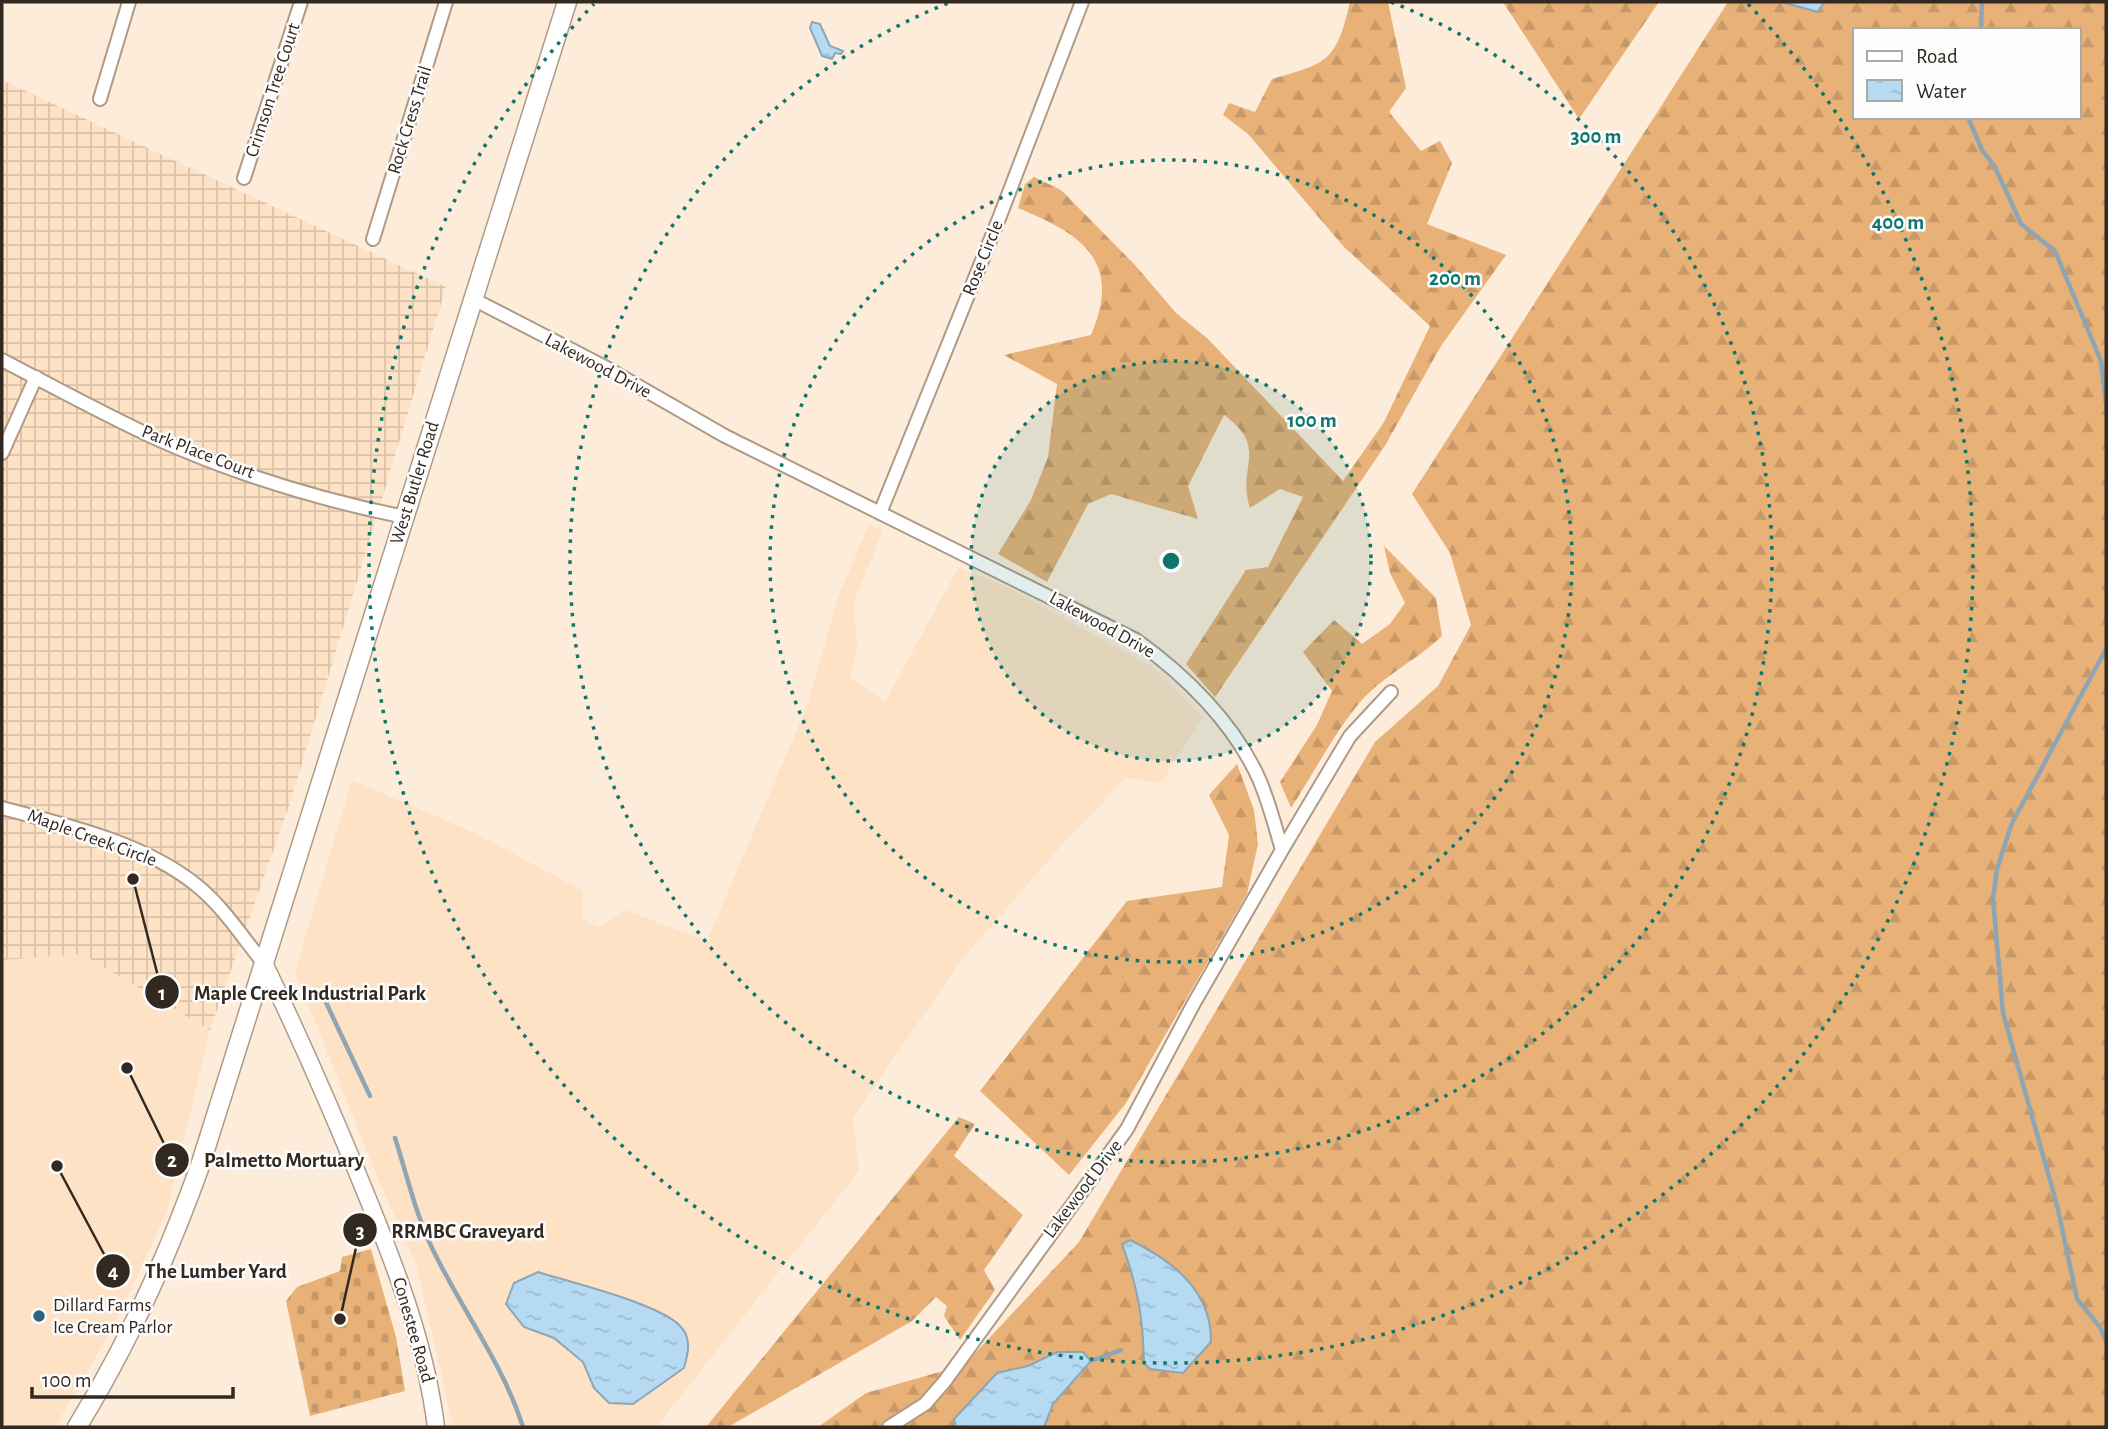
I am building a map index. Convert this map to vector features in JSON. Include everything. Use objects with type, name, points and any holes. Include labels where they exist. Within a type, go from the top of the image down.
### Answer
[{"type":"main road","name":"West Butler Road","points":[[77,1427],[141,1312],[170,1246],[265,965],[567,2]]},
{"type":"main road","name":"Conestee Road","points":[[265,965],[315,1071],[396,1269],[417,1331],[436,1427]]},
{"type":"street","points":[[100,99],[129,2]]},
{"type":"street","name":"Crimson Tree Court","points":[[244,178],[301,2]]},
{"type":"street","name":"Rock Cress Trail","points":[[373,239],[446,2]]},
{"type":"street","name":"Rose Circle","points":[[880,513],[995,228],[1082,2]]},
{"type":"street","name":"Lakewood Drive","points":[[473,299],[603,366],[725,436],[1136,640],[1163,659],[1202,697],[1241,746],[1259,778],[1282,850],[1115,1147],[945,1381],[925,1404],[890,1427]]},
{"type":"street","name":"Park Place Court","points":[[2,360],[153,437],[210,461],[336,500],[405,517]]},
{"type":"street","points":[[2,453],[36,377]]},
{"type":"street","points":[[1282,850],[1350,736],[1391,692]]},
{"type":"street","name":"Maple Creek Circle","points":[[2,808],[82,831],[146,855],[178,872],[214,902],[265,965]]},
{"type":"shaded area","points":[[2,80],[446,287],[290,803],[210,1030],[82,954],[2,960]]},
{"type":"shaded area","points":[[869,524],[883,531],[854,601],[857,647],[850,677],[885,702],[958,568],[1005,586],[1151,666],[1203,717],[1161,783],[1126,778],[1061,846],[959,963],[853,1118],[859,1171],[656,1427],[453,1427],[417,1267],[378,1179],[295,971],[352,780],[475,833],[583,891],[583,919],[599,927],[625,910],[707,941],[807,706],[838,597]]},
{"type":"shaded area","points":[[82,954],[210,1030],[167,1211],[116,1322],[55,1427],[2,1427],[2,960]]},
{"type":"green space","points":[[1350,2],[1388,2],[1406,88],[1389,112],[1421,151],[1440,141],[1452,163],[1427,224],[1506,255],[1441,346],[1386,444],[1215,697],[1186,664],[1246,570],[1268,567],[1303,497],[1280,489],[1250,508],[1246,481],[1249,448],[1238,427],[1224,415],[1188,486],[1198,519],[1111,494],[1088,504],[1047,582],[998,554],[1031,500],[1048,457],[1057,384],[1004,355],[1091,335],[1100,309],[1102,287],[1099,269],[1090,253],[1077,240],[1060,228],[1018,208],[1025,184],[1034,177],[1061,190],[1135,265],[1176,313],[1207,338],[1343,481],[1384,422],[1430,326],[1344,247],[1248,134],[1223,115],[1229,103],[1255,112],[1272,79],[1306,69],[1327,57],[1340,37]]},
{"type":"green space","points":[[1503,2],[1659,2],[1579,119]]},
{"type":"green space","points":[[1728,2],[2106,2],[2106,1427],[818,1427],[866,1393],[964,1365],[1079,1242],[1375,742],[1438,686],[1471,625],[1450,553],[1412,494]]},
{"type":"green space","points":[[1384,546],[1436,598],[1442,636],[1381,682],[1362,700],[1334,738],[1291,808],[1280,782],[1317,725],[1332,691],[1303,652],[1334,620],[1362,644],[1390,624],[1405,603],[1390,573]]},
{"type":"green space","points":[[1237,764],[1254,810],[1258,844],[1247,894],[1126,1103],[1069,1175],[980,1091],[1127,901],[1222,887],[1229,835],[1209,795]]},
{"type":"green space","points":[[959,1117],[975,1124],[954,1156],[1023,1215],[984,1270],[995,1290],[960,1340],[944,1316],[947,1306],[936,1297],[912,1321],[728,1427],[706,1427]]},
{"type":"green space","points":[[371,1249],[396,1337],[405,1391],[310,1416],[286,1301],[297,1287],[340,1271],[342,1257]]},
{"type":"water","points":[[1782,2],[1824,2],[1818,12]]},
{"type":"water","points":[[812,22],[820,24],[830,46],[843,51],[841,54],[835,53],[832,59],[822,56],[810,28]]},
{"type":"water","points":[[1130,1240],[1161,1257],[1187,1279],[1205,1307],[1211,1342],[1183,1373],[1150,1369],[1144,1363],[1139,1303],[1122,1244]]},
{"type":"water","points":[[538,1272],[636,1302],[671,1318],[687,1336],[688,1352],[684,1368],[633,1404],[609,1403],[594,1388],[583,1362],[554,1338],[524,1327],[506,1304],[514,1283]]},
{"type":"water","points":[[1057,1352],[1083,1352],[1091,1361],[1053,1404],[1044,1427],[956,1427],[954,1419],[997,1373],[1028,1366]]},
{"type":"waterway","points":[[1981,28],[1982,2]]},
{"type":"waterway","points":[[1969,119],[2021,224],[2055,251],[2101,361],[2106,404]]},
{"type":"waterway","points":[[2106,649],[2012,823],[1997,869],[1993,899],[2003,1013],[2057,1205],[2077,1299],[2100,1327],[2106,1341]]},
{"type":"waterway","points":[[322,994],[370,1096]]},
{"type":"waterway","points":[[395,1138],[427,1237],[505,1381],[523,1427]]},
{"type":"waterway","points":[[1091,1361],[1121,1350]]},
{"type":"place","name":"Maple Creek Industrial Park","points":[[133,879]]},
{"type":"place","name":"Palmetto Mortuary","points":[[127,1068]]},
{"type":"place","name":"The Lumber Yard","points":[[57,1166]]},
{"type":"place","name":"Dillard Farms Ice Cream Parlor","points":[[39,1316]]},
{"type":"place","name":"RRMBC Graveyard","points":[[340,1319]]}]
